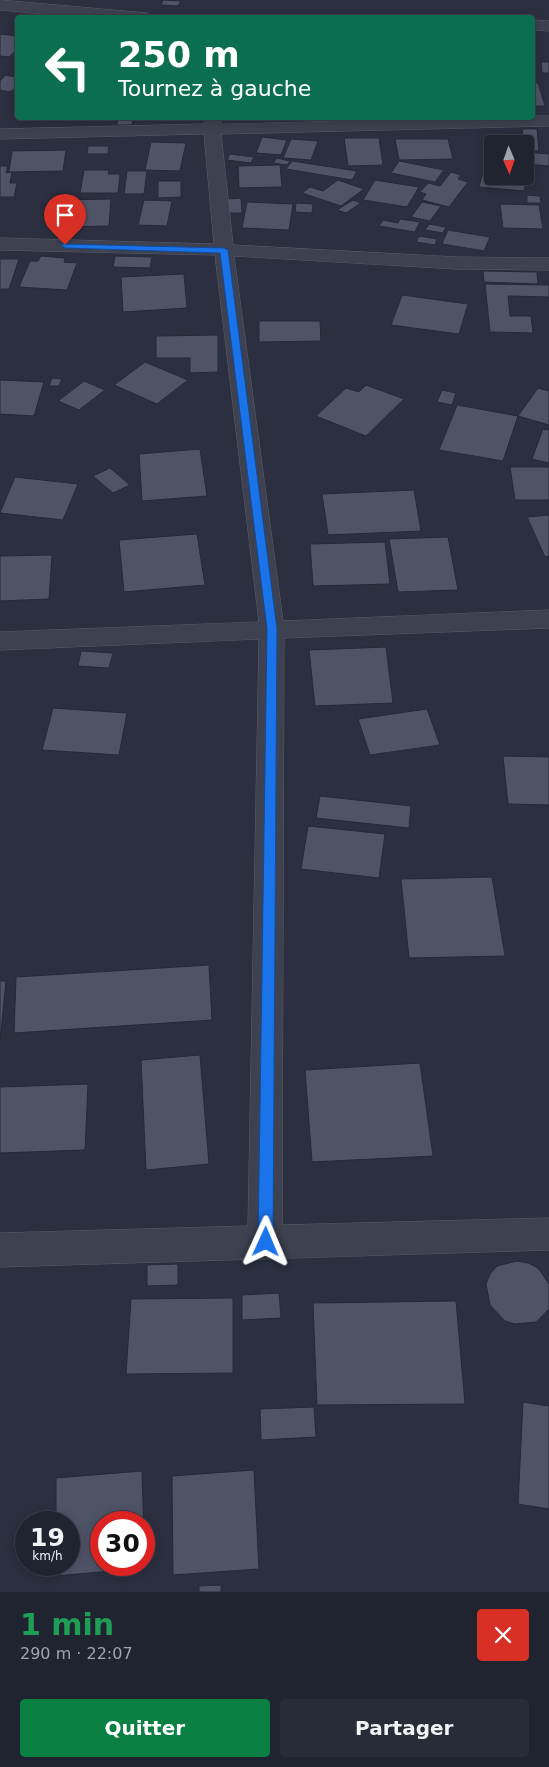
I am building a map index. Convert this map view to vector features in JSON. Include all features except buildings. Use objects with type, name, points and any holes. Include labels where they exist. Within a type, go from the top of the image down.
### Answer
[{"type":"street","points":[[0,5],[113,15]]},
{"type":"street","points":[[535,25],[549,26]]},
{"type":"street","points":[[0,134],[212,124],[549,121]]},
{"type":"street","points":[[212,124],[224,250],[272,629],[266,1242]]},
{"type":"street","points":[[0,244],[224,250],[456,263],[549,264]]},
{"type":"street","points":[[0,641],[549,619]]},
{"type":"street","points":[[0,1250],[549,1234]]},
{"type":"route","points":[[65,245],[224,250],[272,629],[266,1242]]}]
